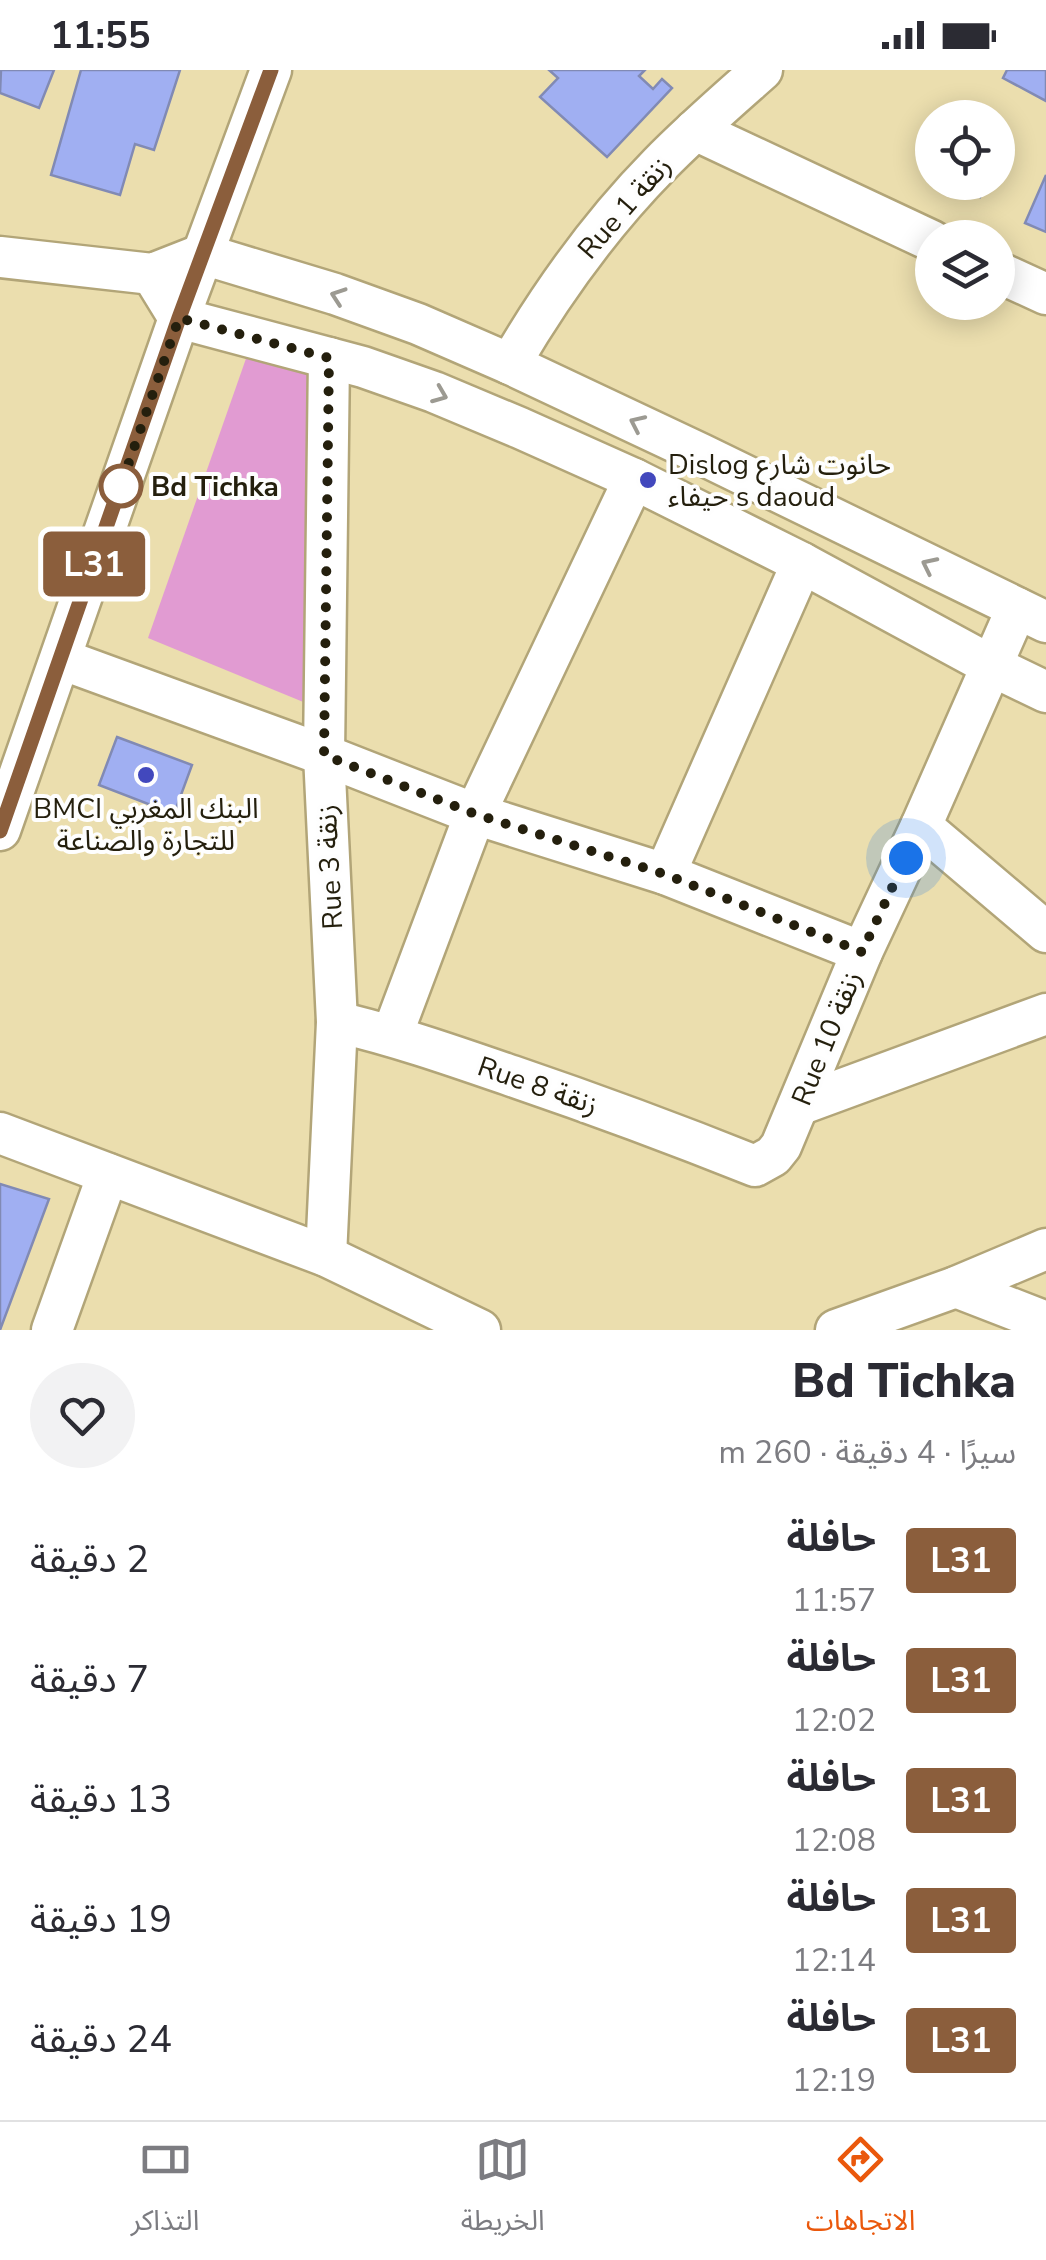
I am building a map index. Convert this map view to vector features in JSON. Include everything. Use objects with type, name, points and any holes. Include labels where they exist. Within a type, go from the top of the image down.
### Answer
[{"type":"street","points":[[0,830],[179,318],[271,70]]},
{"type":"street","name":"Rue 1 زنقة","points":[[510,364],[563,279],[593,240],[659,165],[762,70]]},
{"type":"street","points":[[695,130],[915,233]]},
{"type":"street","points":[[0,257],[152,274],[203,254],[385,312],[510,364],[1031,615]]},
{"type":"street","points":[[152,274],[179,318],[329,358],[434,392],[634,479],[1046,692]]},
{"type":"street","points":[[1015,280],[1046,294]]},
{"type":"street","name":"Rue 3 زنقة","points":[[326,1256],[337,1022],[324,755],[329,358]]},
{"type":"street","points":[[392,1035],[475,814],[634,479]]},
{"type":"street","points":[[664,874],[802,563]]},
{"type":"street","name":"Rue 10 زنقة","points":[[736,1159],[755,1166],[773,1156],[781,1146],[862,952],[992,666],[1031,615]]},
{"type":"street","points":[[61,659],[475,814],[664,874],[862,952]]},
{"type":"street","points":[[920,826],[1046,932]]},
{"type":"street","points":[[799,1105],[1046,1014]]},
{"type":"street","name":"Rue 8 زنقة","points":[[337,1022],[392,1035],[680,1135],[736,1159]]},
{"type":"street","points":[[0,1133],[326,1256],[480,1330]]},
{"type":"street","points":[[52,1330],[108,1174]]},
{"type":"street","points":[[836,1330],[956,1287],[1046,1248]]},
{"type":"street","points":[[956,1287],[1046,1322]]},
{"type":"shaded area","points":[[249,350],[309,364],[313,706],[148,638]]},
{"type":"building","points":[[1,70],[54,70],[39,108],[0,93]]},
{"type":"building","points":[[81,70],[180,70],[154,150],[135,144],[120,195],[51,175]]},
{"type":"building","points":[[549,70],[645,70],[639,76],[653,89],[662,79],[672,88],[607,157],[540,97],[558,78]]},
{"type":"building","points":[[1007,70],[1046,70],[1046,101],[1003,78]]},
{"type":"building","points":[[1046,175],[1046,232],[1025,223]]},
{"type":"building","name":"BMCI البنك المغربي للتجارة والصناعة","points":[[117,737],[192,765],[174,814],[99,785]]},
{"type":"building","points":[[0,1184],[49,1199],[0,1330]]},
{"type":"bus line","name":"L31","points":[[0,831],[179,318],[271,70]]},
{"type":"place","name":"Dislog حانوت شارع حيفاء s daoud","points":[[648,480]]},
{"type":"place","name":"Bd Tichka","points":[[121,486]]},
{"type":"place","name":"BMCI البنك المغربي للتجارة والصناعة","points":[[146,775]]},
{"type":"route","points":[[121,486],[116,500],[179,318],[329,358],[324,755],[475,814],[664,874],[862,952],[906,858]]}]
